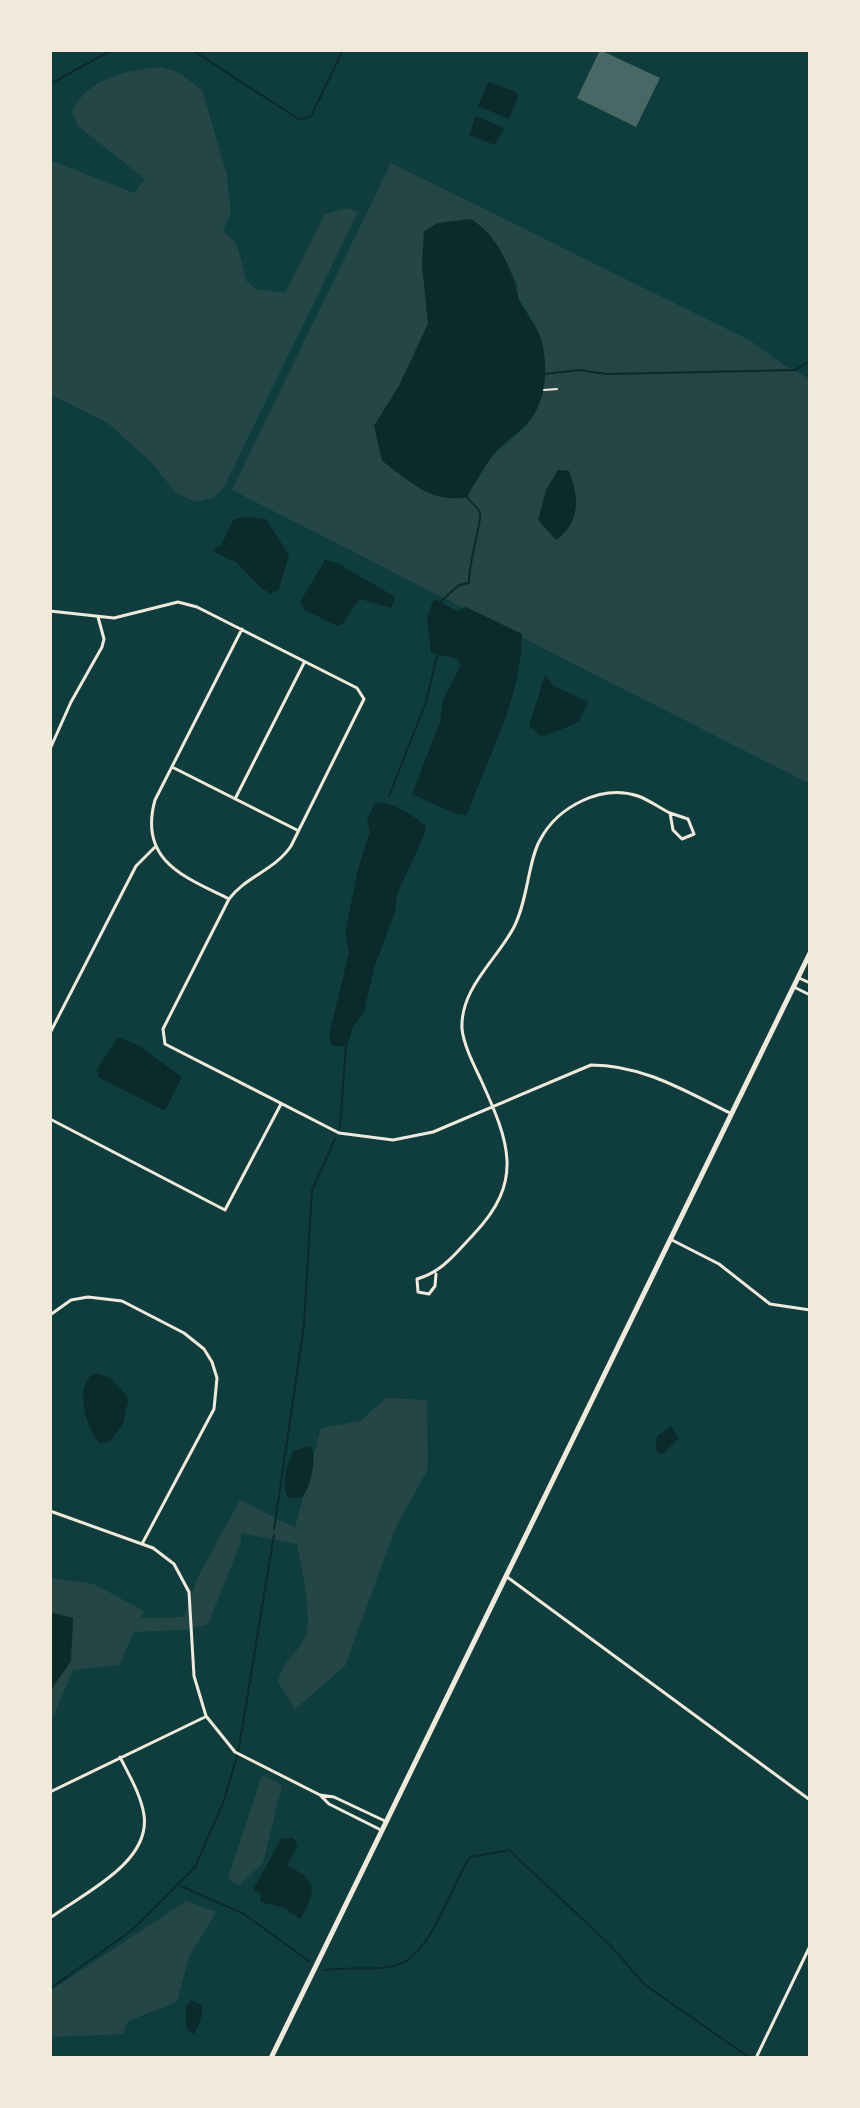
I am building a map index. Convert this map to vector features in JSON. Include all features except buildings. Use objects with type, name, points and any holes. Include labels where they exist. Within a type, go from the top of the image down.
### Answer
[{"type":"main road","points":[[271,2058],[810,953]]},
{"type":"street","points":[[50,611],[98,617],[135,616],[178,602],[242,629],[357,688],[364,699],[282,859],[236,890],[229,899],[163,1029],[162,1040],[339,1133],[375,1140],[433,1132],[591,1065],[618,1065],[647,1073],[731,1113]]},
{"type":"street","points":[[50,749],[71,702],[102,647],[104,639],[98,617]]},
{"type":"street","points":[[229,899],[177,873],[155,847],[153,809],[242,629]]},
{"type":"street","points":[[235,799],[305,662]]},
{"type":"street","points":[[172,767],[299,831]]},
{"type":"street","points":[[436,1274],[435,1286],[429,1294],[418,1292],[417,1279],[436,1274],[496,1209],[508,1179],[507,1146],[462,1028],[470,990],[513,928],[522,907],[540,840],[570,807],[602,793],[637,795],[688,819],[694,834],[682,839],[673,830],[670,813]]},
{"type":"street","points":[[50,1033],[136,866],[155,847]]},
{"type":"street","points":[[798,977],[810,983]]},
{"type":"street","points":[[794,987],[810,995]]},
{"type":"street","points":[[50,1119],[225,1210],[281,1104]]},
{"type":"street","points":[[670,1239],[719,1264],[770,1304],[810,1310]]},
{"type":"street","points":[[50,1315],[71,1300],[88,1297],[122,1301],[184,1333],[204,1349],[212,1362],[217,1378],[214,1409],[142,1544]]},
{"type":"street","points":[[50,1511],[153,1548],[174,1564],[189,1592],[194,1676],[206,1716],[226,1743],[259,1765],[320,1795],[334,1797],[385,1821]]},
{"type":"street","points":[[504,1575],[810,1800]]},
{"type":"street","points":[[50,1792],[206,1716]]},
{"type":"street","points":[[50,1918],[127,1862],[138,1847],[144,1831],[144,1816],[120,1757]]},
{"type":"street","points":[[320,1795],[329,1804],[381,1830]]},
{"type":"street","points":[[756,2058],[810,1946]]},
{"type":"path","points":[[544,390],[557,389]]},
{"type":"shaded area","points":[[160,67],[178,72],[202,90],[227,175],[231,213],[223,230],[237,245],[247,282],[257,289],[285,293],[325,214],[348,208],[358,212],[223,489],[212,498],[195,502],[176,493],[152,463],[108,423],[50,394],[50,160],[134,193],[145,179],[78,126],[72,112],[78,101],[97,84],[121,74]]},
{"type":"shaded area","points":[[488,82],[516,92],[518,96],[509,119],[478,106]]},
{"type":"shaded area","points":[[476,116],[504,128],[495,145],[469,135]]},
{"type":"shaded area","points":[[391,163],[751,341],[782,364],[810,379],[810,784],[232,490]],"holes":[[[497,246],[517,283],[518,299],[529,314],[527,425],[491,457],[477,481],[374,426],[399,386],[428,324]]]},
{"type":"shaded area","points":[[471,219],[488,234],[507,263],[520,301],[539,333],[544,350],[545,373],[542,397],[532,417],[497,451],[467,497],[454,498],[422,489],[382,461],[374,426],[399,386],[428,324],[422,265],[424,231],[438,223]]},
{"type":"shaded area","points":[[558,470],[569,471],[576,508],[570,525],[556,540],[538,520],[546,490]]},
{"type":"shaded area","points":[[243,517],[266,519],[289,555],[279,589],[271,594],[237,563],[212,551],[222,544],[233,520]]},
{"type":"shaded area","points":[[325,560],[335,562],[392,595],[395,599],[391,608],[360,599],[342,624],[337,626],[305,610],[300,602]]},
{"type":"shaded area","points":[[434,599],[457,611],[466,607],[522,634],[510,703],[467,815],[456,814],[412,794],[440,722],[443,700],[461,665],[458,659],[431,653],[427,617]]},
{"type":"shaded area","points":[[545,675],[554,686],[588,702],[579,722],[542,737],[529,726]]},
{"type":"shaded area","points":[[376,802],[390,804],[409,813],[426,826],[425,833],[397,894],[395,912],[374,968],[364,1012],[353,1027],[347,1046],[332,1046],[329,1036],[349,952],[345,934],[358,869],[370,832],[367,819]]},
{"type":"shaded area","points":[[118,1037],[136,1044],[182,1077],[165,1111],[98,1077],[97,1069]]},
{"type":"shaded area","points":[[95,1373],[109,1377],[129,1398],[123,1424],[109,1442],[99,1443],[86,1417],[85,1386]]},
{"type":"shaded area","points":[[386,1398],[427,1400],[428,1469],[395,1529],[345,1666],[295,1709],[278,1682],[307,1630],[306,1592],[297,1544],[241,1533],[241,1542],[208,1624],[185,1630],[134,1632],[119,1665],[73,1670],[50,1725],[50,1578],[94,1584],[144,1611],[141,1618],[184,1617],[198,1577],[240,1500],[295,1528],[321,1428],[360,1421]]},
{"type":"shaded area","points":[[671,1426],[679,1438],[662,1455],[655,1450],[657,1436]]},
{"type":"shaded area","points":[[311,1446],[313,1465],[308,1486],[302,1497],[288,1498],[285,1474],[293,1451]]},
{"type":"shaded area","points":[[50,1612],[73,1618],[71,1661],[50,1691]]},
{"type":"shaded area","points":[[262,1775],[282,1785],[263,1863],[238,1886],[228,1878]]},
{"type":"shaded area","points":[[293,1838],[298,1845],[287,1865],[304,1876],[312,1888],[310,1901],[300,1919],[285,1908],[260,1902],[261,1894],[253,1890],[281,1839]]},
{"type":"shaded area","points":[[186,1901],[216,1912],[189,1957],[177,2002],[128,2021],[123,2034],[50,2037],[50,1991]]},
{"type":"shaded area","points":[[191,2000],[202,2005],[199,2026],[192,2034],[186,2027],[186,2006]]},
{"type":"waterway","points":[[50,84],[112,50]]},
{"type":"waterway","points":[[192,50],[300,120],[311,116],[343,50]]},
{"type":"waterway","points":[[545,374],[579,370],[607,374],[795,370],[810,361]]},
{"type":"waterway","points":[[439,603],[459,585],[469,583],[480,512],[467,497]]},
{"type":"waterway","points":[[389,796],[426,702],[438,652]]},
{"type":"waterway","points":[[340,1128],[346,1046]]},
{"type":"waterway","points":[[274,1530],[304,1325],[312,1190],[335,1139]]},
{"type":"waterway","points":[[51,1988],[132,1930],[195,1867],[223,1803],[238,1753],[274,1535]]},
{"type":"waterway","points":[[325,1970],[382,1968],[400,1964],[411,1957],[431,1933],[470,1857],[509,1850],[610,1945],[645,1985],[750,2058]]},
{"type":"waterway","points":[[181,1886],[244,1914],[310,1962]]}]
